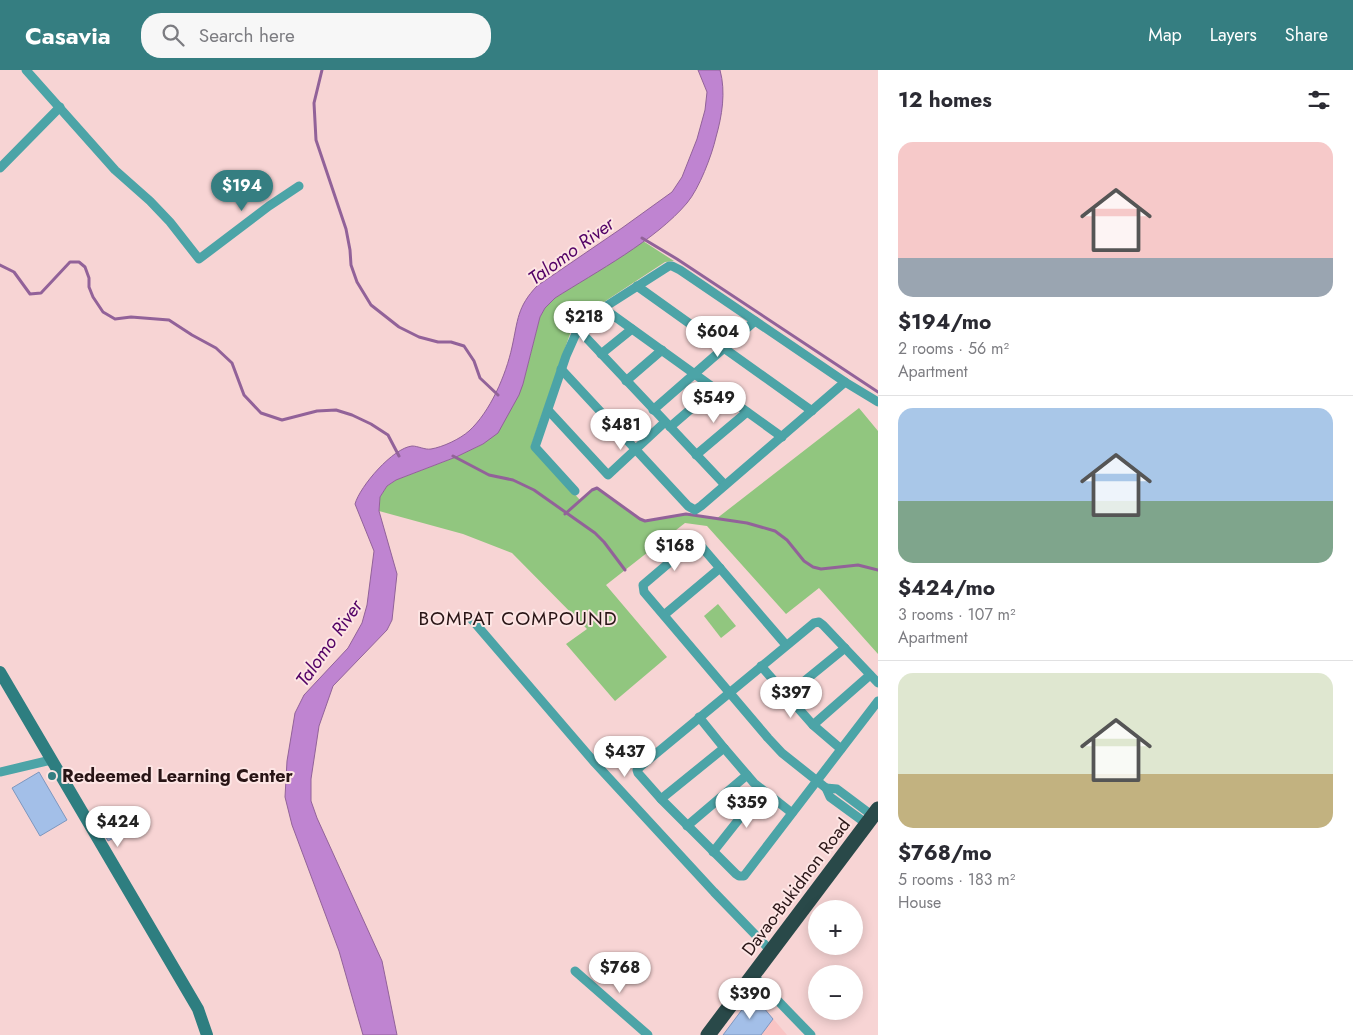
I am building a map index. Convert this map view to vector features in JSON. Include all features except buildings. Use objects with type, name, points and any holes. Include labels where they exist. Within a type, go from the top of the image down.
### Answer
[{"type":"highway","name":"Davao-Bukidnon Road","points":[[708,1035],[873,816]]},
{"type":"street","points":[[26,70],[115,170],[156,208],[199,259],[269,206],[299,186]]},
{"type":"street","points":[[0,168],[60,108]]},
{"type":"street","points":[[575,491],[535,447],[561,369],[578,329],[586,319],[665,268],[672,266],[878,402]]},
{"type":"street","points":[[637,286],[812,410]]},
{"type":"street","points":[[603,308],[782,437]]},
{"type":"street","points":[[653,410],[755,321]]},
{"type":"street","points":[[578,329],[725,486]]},
{"type":"street","points":[[601,354],[632,329]]},
{"type":"street","points":[[626,381],[662,350]]},
{"type":"street","points":[[561,369],[691,508],[698,508],[725,486],[845,382]]},
{"type":"street","points":[[548,410],[608,475],[635,449],[714,388]]},
{"type":"street","points":[[696,455],[747,412]]},
{"type":"street","points":[[786,645],[701,546],[695,543],[690,545],[643,585],[644,592],[728,693],[782,753],[826,788],[830,797],[873,816]]},
{"type":"street","points":[[664,615],[720,568]]},
{"type":"street","points":[[468,615],[595,763],[771,951]]},
{"type":"street","points":[[878,683],[819,622],[814,623],[700,716],[638,770],[640,776],[687,826],[736,874],[744,876],[878,701]]},
{"type":"street","points":[[786,696],[845,648]]},
{"type":"street","points":[[761,666],[813,725],[841,749]]},
{"type":"street","points":[[813,725],[870,675]]},
{"type":"street","points":[[2,680],[193,1002],[203,1023],[206,1035]]},
{"type":"street","points":[[700,716],[747,776],[792,813]]},
{"type":"street","points":[[661,799],[724,748]]},
{"type":"street","points":[[0,772],[51,760]]},
{"type":"street","points":[[687,826],[747,776]]},
{"type":"street","points":[[713,852],[762,790]]},
{"type":"street","points":[[576,971],[648,1035]]},
{"type":"street","points":[[753,975],[811,1035]]},
{"type":"shaded area","points":[[698,70],[720,70],[723,87],[721,112],[714,144],[692,197],[659,230],[607,266],[555,298],[545,308],[540,317],[519,395],[498,433],[483,444],[456,457],[396,480],[387,486],[380,497],[379,511],[397,574],[392,620],[387,630],[333,686],[319,726],[311,779],[311,801],[317,818],[382,961],[397,1035],[363,1035],[339,951],[292,825],[285,797],[287,761],[295,713],[304,695],[348,648],[362,623],[367,605],[374,551],[355,504],[370,478],[396,453],[412,446],[429,449],[436,448],[456,440],[469,431],[484,414],[501,381],[509,358],[519,314],[530,294],[537,286],[672,192],[682,177],[697,139],[705,110],[707,92]]},
{"type":"shaded area","points":[[753,995],[787,1035],[723,1035]]},
{"type":"green space","points":[[643,241],[674,261],[665,262],[578,319],[571,331],[531,446],[580,500],[597,488],[645,521],[686,514],[716,519],[859,408],[878,431],[878,654],[819,588],[786,614],[707,526],[685,523],[606,585],[667,657],[615,701],[566,644],[587,629],[512,553],[463,534],[379,511],[380,497],[387,486],[396,480],[456,457],[483,444],[523,384],[540,317],[545,308],[555,298]]},
{"type":"green space","points":[[718,604],[736,626],[721,638],[704,616]]},
{"type":"waterway","points":[[322,70],[314,103],[316,140],[346,229],[351,265],[357,282],[371,305],[399,327],[419,337],[464,346],[474,361],[480,378],[498,395]]},
{"type":"waterway","points":[[642,238],[677,259],[878,392]]},
{"type":"waterway","points":[[0,265],[14,272],[30,294],[41,293],[70,262],[79,262],[85,267],[89,278],[89,287],[103,312],[115,319],[131,317],[169,320],[216,348],[232,363],[244,395],[261,413],[282,420],[317,411],[336,410],[371,424],[388,435],[399,456]]},
{"type":"waterway","points":[[453,456],[489,475],[513,480],[534,490],[595,533],[625,570]]},
{"type":"waterway","points":[[565,514],[592,490],[597,488],[645,521],[686,514],[747,523],[775,531],[787,540],[804,561],[813,567],[821,569],[858,565],[878,570]]},
{"type":"place","name":"Redeemed Learning Center","points":[[52,776]]},
{"type":"district","name":"BOMPAT COMPOUND","points":[[518,618]]},
{"type":"water label","name":"Talomo River","points":[[571,251]]},
{"type":"water label","name":"Talomo River","points":[[329,643]]}]
